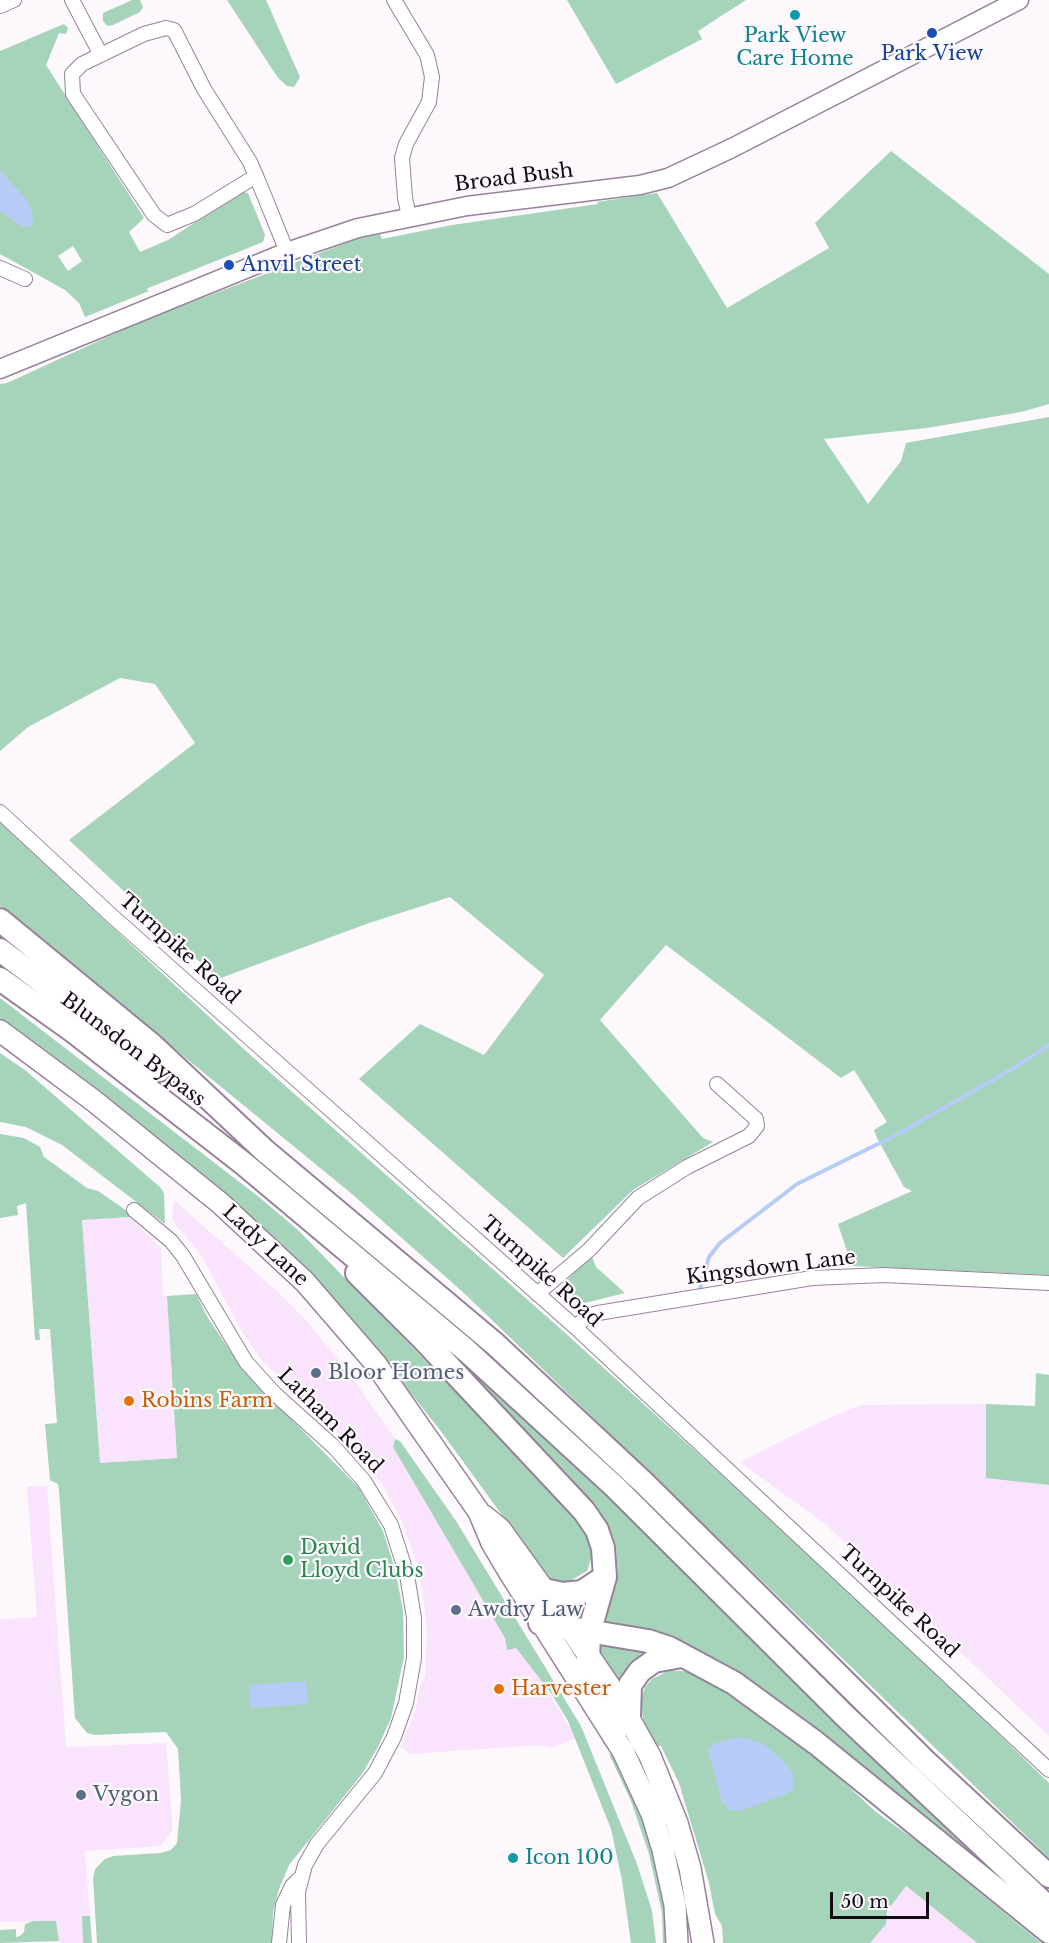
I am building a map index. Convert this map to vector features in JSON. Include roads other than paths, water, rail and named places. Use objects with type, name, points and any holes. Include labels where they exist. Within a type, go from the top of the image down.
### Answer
[{"type":"highway","points":[[0,920],[152,1045],[266,1151],[520,1368],[698,1535],[925,1761],[1049,1876]]},
{"type":"highway","name":"Blunsdon Bypass","points":[[0,950],[266,1151]]},
{"type":"highway","name":"Blunsdon Bypass","points":[[0,979],[73,1031],[258,1175]]},
{"type":"highway","points":[[258,1175],[425,1341],[584,1511],[602,1540],[604,1577],[583,1639],[592,1678],[611,1719],[615,1737]]},
{"type":"highway","points":[[258,1175],[411,1302],[558,1433],[680,1550],[861,1732],[1049,1908]]},
{"type":"highway","points":[[544,1590],[563,1594],[582,1592],[604,1577]]},
{"type":"highway","points":[[540,1623],[583,1639],[648,1641],[715,1672],[776,1712],[1049,1932]]},
{"type":"highway","points":[[629,1717],[630,1685],[640,1671],[654,1661],[681,1656]]},
{"type":"main road","name":"Broad Bush","points":[[0,369],[287,252],[358,228],[467,206],[640,185],[668,178],[732,148],[1018,0]]},
{"type":"main road","name":"Lady Lane","points":[[0,1031],[166,1158],[286,1263],[375,1363],[479,1512],[492,1543],[540,1623],[615,1737],[642,1790],[663,1850],[675,1905],[677,1943]]},
{"type":"main road","name":"Lady Lane","points":[[479,1512],[500,1529],[583,1639],[658,1772],[677,1823],[690,1868],[703,1943]]},
{"type":"street","points":[[0,6],[14,0]]},
{"type":"street","points":[[72,0],[101,55]]},
{"type":"street","points":[[394,0],[428,55],[432,77],[429,102],[406,144],[402,158],[405,198],[410,216]]},
{"type":"street","points":[[256,176],[194,214],[167,225],[160,221],[73,94],[70,83],[72,74],[82,64],[144,34],[166,28],[174,30],[204,89],[243,148],[256,176],[287,252]]},
{"type":"street","points":[[0,267],[25,279]]},
{"type":"street","name":"Turnpike Road","points":[[0,812],[111,915],[575,1327],[1049,1770]]},
{"type":"street","points":[[537,1294],[589,1250],[638,1198],[687,1167],[749,1136],[757,1126],[756,1119],[717,1084]]},
{"type":"street","name":"Latham Road","points":[[134,1210],[171,1241],[183,1256],[246,1362],[274,1394],[334,1447],[364,1481],[391,1525],[407,1575],[414,1618],[414,1658],[402,1717],[375,1773],[317,1844],[299,1879],[292,1886],[284,1905],[279,1943]]},
{"type":"street","name":"Kingsdown Lane","points":[[575,1327],[588,1316],[598,1313],[812,1278],[884,1275],[1049,1283]]},
{"type":"street","name":"Latham Road","points":[[299,1879],[299,1943]]},
{"type":"water","points":[[0,170],[27,200],[32,211],[33,225],[30,227],[21,226],[0,211]]},
{"type":"water","points":[[306,1681],[308,1704],[250,1708],[249,1685]]},
{"type":"water","points":[[734,1738],[746,1738],[764,1744],[782,1759],[794,1775],[793,1789],[789,1793],[740,1811],[730,1810],[722,1803],[708,1749],[713,1744]]},
{"type":"waterway","points":[[700,1289],[709,1257],[720,1243],[797,1184],[896,1135],[1014,1068],[1049,1045]]},
{"type":"place","name":"Park View Care Home","points":[[795,15]]},
{"type":"place","name":"Park View","points":[[932,33]]},
{"type":"place","name":"Anvil Street","points":[[229,265]]},
{"type":"place","name":"Bloor Homes","points":[[316,1373]]},
{"type":"place","name":"Robins Farm","points":[[129,1401]]},
{"type":"place","name":"David Lloyd Clubs","points":[[288,1560]]},
{"type":"place","name":"Awdry Law","points":[[456,1610]]},
{"type":"place","name":"Harvester","points":[[499,1689]]},
{"type":"place","name":"Vygon","points":[[81,1795]]},
{"type":"place","name":"Icon 100","points":[[513,1858]]}]
